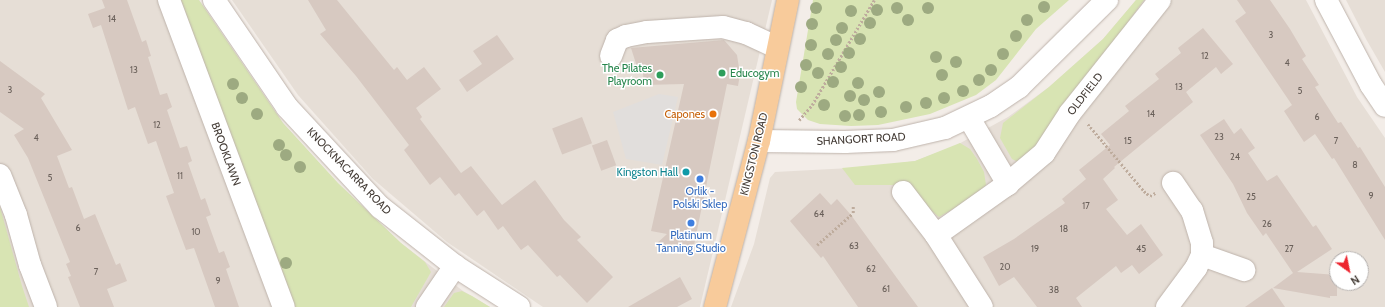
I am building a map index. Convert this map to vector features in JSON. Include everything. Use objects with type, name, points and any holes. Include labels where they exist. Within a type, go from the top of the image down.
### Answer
[{"type":"main road","name":"KINGSTON ROAD","points":[[715,307],[759,141],[788,0]]},
{"type":"street","name":"BROOKLAWN","points":[[169,0],[284,307]]},
{"type":"street","name":"KNOCKNACARRA ROAD","points":[[214,0],[287,107],[380,207],[455,266],[519,307]]},
{"type":"street","name":"SHANGORT ROAD","points":[[759,141],[845,142],[893,140],[945,128],[969,118],[1019,87],[1107,0]]},
{"type":"street","name":"OLDFIELD","points":[[936,234],[1008,184],[1044,153],[1070,113],[1160,0]]},
{"type":"street","points":[[1326,0],[1367,79],[1385,106]]},
{"type":"street","points":[[611,56],[617,40],[626,36],[647,32],[716,27],[746,33],[778,48]]},
{"type":"street","points":[[969,118],[1008,184]]},
{"type":"street","points":[[0,175],[16,214],[30,265],[46,307]]},
{"type":"street","points":[[1167,307],[1185,286],[1202,254],[1199,229],[1192,211],[1173,183]]},
{"type":"street","points":[[903,192],[936,234],[982,307]]},
{"type":"street","points":[[1202,254],[1244,270]]},
{"type":"street","points":[[427,307],[455,266]]},
{"type":"path","points":[[796,124],[812,105],[874,0]]},
{"type":"path","points":[[1088,124],[1150,196],[1173,183]]},
{"type":"path","points":[[817,245],[853,213],[854,206]]},
{"type":"shaded area","points":[[0,0],[199,0],[283,123],[337,183],[401,243],[463,291],[490,307],[0,307]]},
{"type":"shaded area","points":[[232,0],[772,0],[700,307],[543,307],[447,242],[373,179],[298,95]]},
{"type":"shaded area","points":[[1136,0],[1306,0],[1357,97],[1385,138],[1385,307],[731,307],[754,244],[770,178],[775,172],[869,167],[915,161],[955,146],[1008,117],[1049,87],[1103,39]]},
{"type":"shaded area","points":[[1346,0],[1385,0],[1385,72],[1366,39]]},
{"type":"shaded area","points":[[659,94],[678,97],[662,165],[626,159],[613,112]]},
{"type":"green space","points":[[181,0],[199,0],[283,123],[338,183],[401,243],[425,262],[431,272],[411,307],[293,307]]},
{"type":"green space","points":[[813,0],[1069,0],[1036,29],[996,80],[976,95],[930,114],[878,125],[851,126],[820,124],[808,120],[797,109],[796,102]]},
{"type":"green space","points":[[1136,0],[1144,0],[1037,148],[1018,162],[1012,159],[1000,138],[1003,123],[1049,87],[1103,39]]},
{"type":"green space","points":[[960,143],[970,149],[977,159],[984,172],[986,185],[976,196],[939,217],[900,185],[855,185],[842,168],[915,161]]},
{"type":"green space","points":[[0,207],[22,286],[29,307],[0,307]]},
{"type":"green space","points":[[462,291],[490,307],[444,307],[454,293]]},
{"type":"building","points":[[102,0],[127,0],[142,42],[146,40],[151,56],[148,57],[160,95],[167,93],[172,107],[167,110],[180,148],[187,146],[192,161],[188,163],[201,200],[205,198],[211,215],[206,217],[219,253],[224,251],[230,267],[226,269],[239,307],[215,307],[194,248],[186,250],[166,196],[174,193],[156,141],[148,144],[135,107],[128,110],[101,25],[93,28],[88,14],[105,8]]},
{"type":"building","points":[[308,0],[337,0],[394,70],[397,67],[407,80],[424,67],[441,89],[416,108],[422,117],[420,119],[461,173],[471,166],[502,205],[535,180],[564,220],[581,237],[577,240],[613,277],[587,303],[560,275],[557,277],[528,245],[521,250],[503,226],[498,230],[484,210],[477,216],[459,193],[455,196],[440,177],[430,185],[404,150],[409,145],[356,76],[320,34],[326,30]]},
{"type":"building","points":[[1237,0],[1270,0],[1290,29],[1306,56],[1302,59],[1319,85],[1315,87],[1338,123],[1341,122],[1358,148],[1360,147],[1385,187],[1385,240],[1334,158],[1332,159],[1315,134],[1304,142],[1284,111],[1292,105],[1235,21],[1246,13]]},
{"type":"building","points":[[1203,28],[1233,64],[1221,74],[1216,67],[1186,92],[1193,102],[1114,167],[1115,168],[1103,179],[1118,200],[1106,209],[1127,235],[1141,224],[1163,255],[1139,274],[1132,265],[1121,273],[1116,266],[1076,298],[1082,307],[1037,307],[1014,277],[999,286],[983,257],[1014,239],[1065,203],[1062,199],[1086,179],[1079,170],[1110,145],[1101,134],[1129,111],[1125,106],[1159,79],[1155,74],[1181,53],[1178,48]]},
{"type":"building","points":[[497,35],[514,59],[467,92],[459,80],[482,64],[473,51]]},
{"type":"building","name":"Kingston Hall","points":[[724,40],[737,55],[740,74],[738,86],[727,84],[693,250],[655,245],[667,234],[651,231],[684,84],[644,85],[643,73],[639,73],[631,48]]},
{"type":"building","points":[[0,61],[45,94],[41,98],[72,150],[57,156],[69,188],[72,187],[84,219],[95,214],[116,265],[120,263],[127,281],[107,289],[114,307],[80,307],[68,277],[71,276],[66,264],[70,262],[28,158],[14,135],[24,129],[0,112]]},
{"type":"building","points":[[582,117],[592,143],[562,155],[552,128]]},
{"type":"building","points":[[1224,119],[1234,134],[1241,128],[1255,148],[1248,153],[1267,181],[1277,175],[1313,227],[1316,225],[1332,249],[1297,272],[1329,274],[1329,291],[1337,291],[1337,296],[1330,296],[1330,298],[1273,288],[1293,273],[1266,233],[1263,236],[1247,213],[1233,184],[1200,135]]},
{"type":"building","points":[[607,140],[616,165],[601,171],[592,145]]},
{"type":"building","points":[[820,193],[831,205],[837,199],[851,215],[918,307],[858,307],[823,256],[821,258],[790,221]]},
{"type":"building","points":[[680,277],[692,299],[677,307],[628,307]]},
{"type":"building","points":[[1272,288],[1285,307],[1245,307]]},
{"type":"place","name":"Educogym","points":[[722,73]]},
{"type":"place","name":"The Pilates Playroom","points":[[660,75]]},
{"type":"place","name":"Capones","points":[[713,114]]},
{"type":"place","name":"Kingston Hall","points":[[686,172]]},
{"type":"place","name":"Orlik - Polski Sklep","points":[[700,179]]},
{"type":"place","name":"Platinum Tanning Studio","points":[[691,223]]}]
